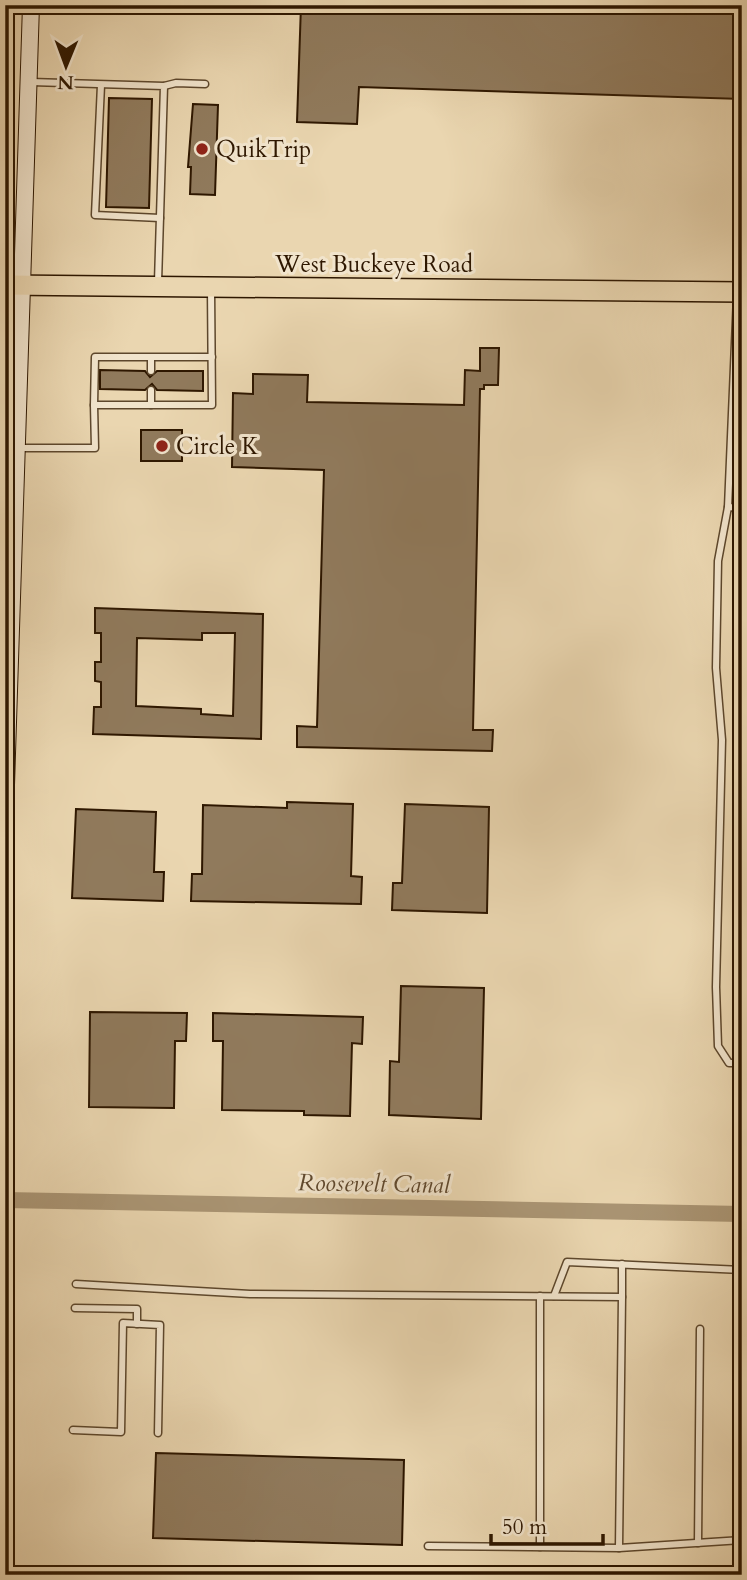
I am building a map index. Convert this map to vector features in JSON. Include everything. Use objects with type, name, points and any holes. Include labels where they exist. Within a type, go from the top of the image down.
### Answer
[{"type":"main road","points":[[5,816],[19,448],[15,286],[29,82],[31,5]]},
{"type":"main road","name":"West Buckeye Road","points":[[15,286],[739,292]]},
{"type":"lane","points":[[29,82],[164,86],[176,83],[205,84]]},
{"type":"lane","points":[[101,85],[95,215],[160,218]]},
{"type":"lane","points":[[158,287],[164,86]]},
{"type":"lane","points":[[94,405],[212,405],[211,287]]},
{"type":"lane","points":[[739,292],[728,507],[718,561],[717,588],[716,668],[722,740],[716,987],[718,1046],[729,1063],[742,1063]]},
{"type":"lane","points":[[19,448],[95,448],[95,357],[212,358]]},
{"type":"lane","points":[[151,358],[151,371]]},
{"type":"lane","points":[[151,390],[151,405]]},
{"type":"lane","points":[[728,507],[742,508]]},
{"type":"lane","points":[[555,1296],[567,1262],[742,1270]]},
{"type":"lane","points":[[619,1548],[622,1264]]},
{"type":"lane","points":[[76,1284],[250,1294],[622,1297]]},
{"type":"lane","points":[[540,1296],[540,1547]]},
{"type":"lane","points":[[75,1308],[137,1309],[137,1324]]},
{"type":"lane","points":[[73,1430],[121,1432],[123,1323],[160,1325],[158,1433]]},
{"type":"lane","points":[[698,1543],[700,1329]]},
{"type":"lane","points":[[428,1546],[619,1548],[742,1540]]},
{"type":"building","points":[[301,5],[742,5],[742,99],[359,87],[357,124],[297,122]]},
{"type":"building","name":"QuikTrip","points":[[109,98],[152,99],[149,208],[106,207]]},
{"type":"building","name":"QuikTrip","points":[[193,104],[218,105],[215,195],[190,194],[191,167],[188,167]]},
{"type":"building","points":[[480,348],[499,348],[498,385],[484,385],[484,389],[480,389],[473,730],[493,730],[492,751],[297,747],[297,726],[317,727],[324,470],[232,467],[233,393],[253,394],[253,374],[308,375],[307,402],[464,405],[465,370],[480,371]]},
{"type":"building","name":"Circle K","points":[[100,370],[145,371],[150,377],[157,371],[203,371],[203,391],[157,390],[152,384],[145,390],[100,389]]},
{"type":"building","name":"Circle K","points":[[141,430],[182,430],[182,461],[141,461]]},
{"type":"building","points":[[95,608],[263,614],[261,739],[93,734],[94,707],[101,707],[101,682],[95,681],[95,662],[101,662],[101,633],[95,633]],"holes":[[[202,633],[235,633],[233,716],[201,714],[201,709],[136,706],[137,638],[202,640]]]},
{"type":"building","points":[[287,802],[353,804],[351,876],[362,877],[361,904],[191,901],[192,874],[202,874],[203,805],[287,808]]},
{"type":"building","points":[[405,804],[489,807],[487,913],[392,910],[393,883],[402,883]]},
{"type":"building","points":[[76,809],[156,812],[154,872],[164,872],[163,901],[72,898]]},
{"type":"building","points":[[401,986],[484,988],[481,1119],[389,1115],[390,1061],[399,1062]]},
{"type":"building","points":[[90,1012],[187,1013],[186,1041],[175,1041],[174,1108],[89,1107]]},
{"type":"building","points":[[213,1013],[363,1017],[362,1044],[352,1043],[350,1116],[304,1115],[304,1111],[222,1110],[223,1041],[213,1041]]},
{"type":"building","points":[[156,1453],[404,1460],[402,1545],[153,1538]]},
{"type":"waterway","name":"Roosevelt Canal","points":[[5,1200],[742,1214]]},
{"type":"place","name":"QuikTrip","points":[[202,149]]},
{"type":"place","name":"Circle K","points":[[162,446]]}]
